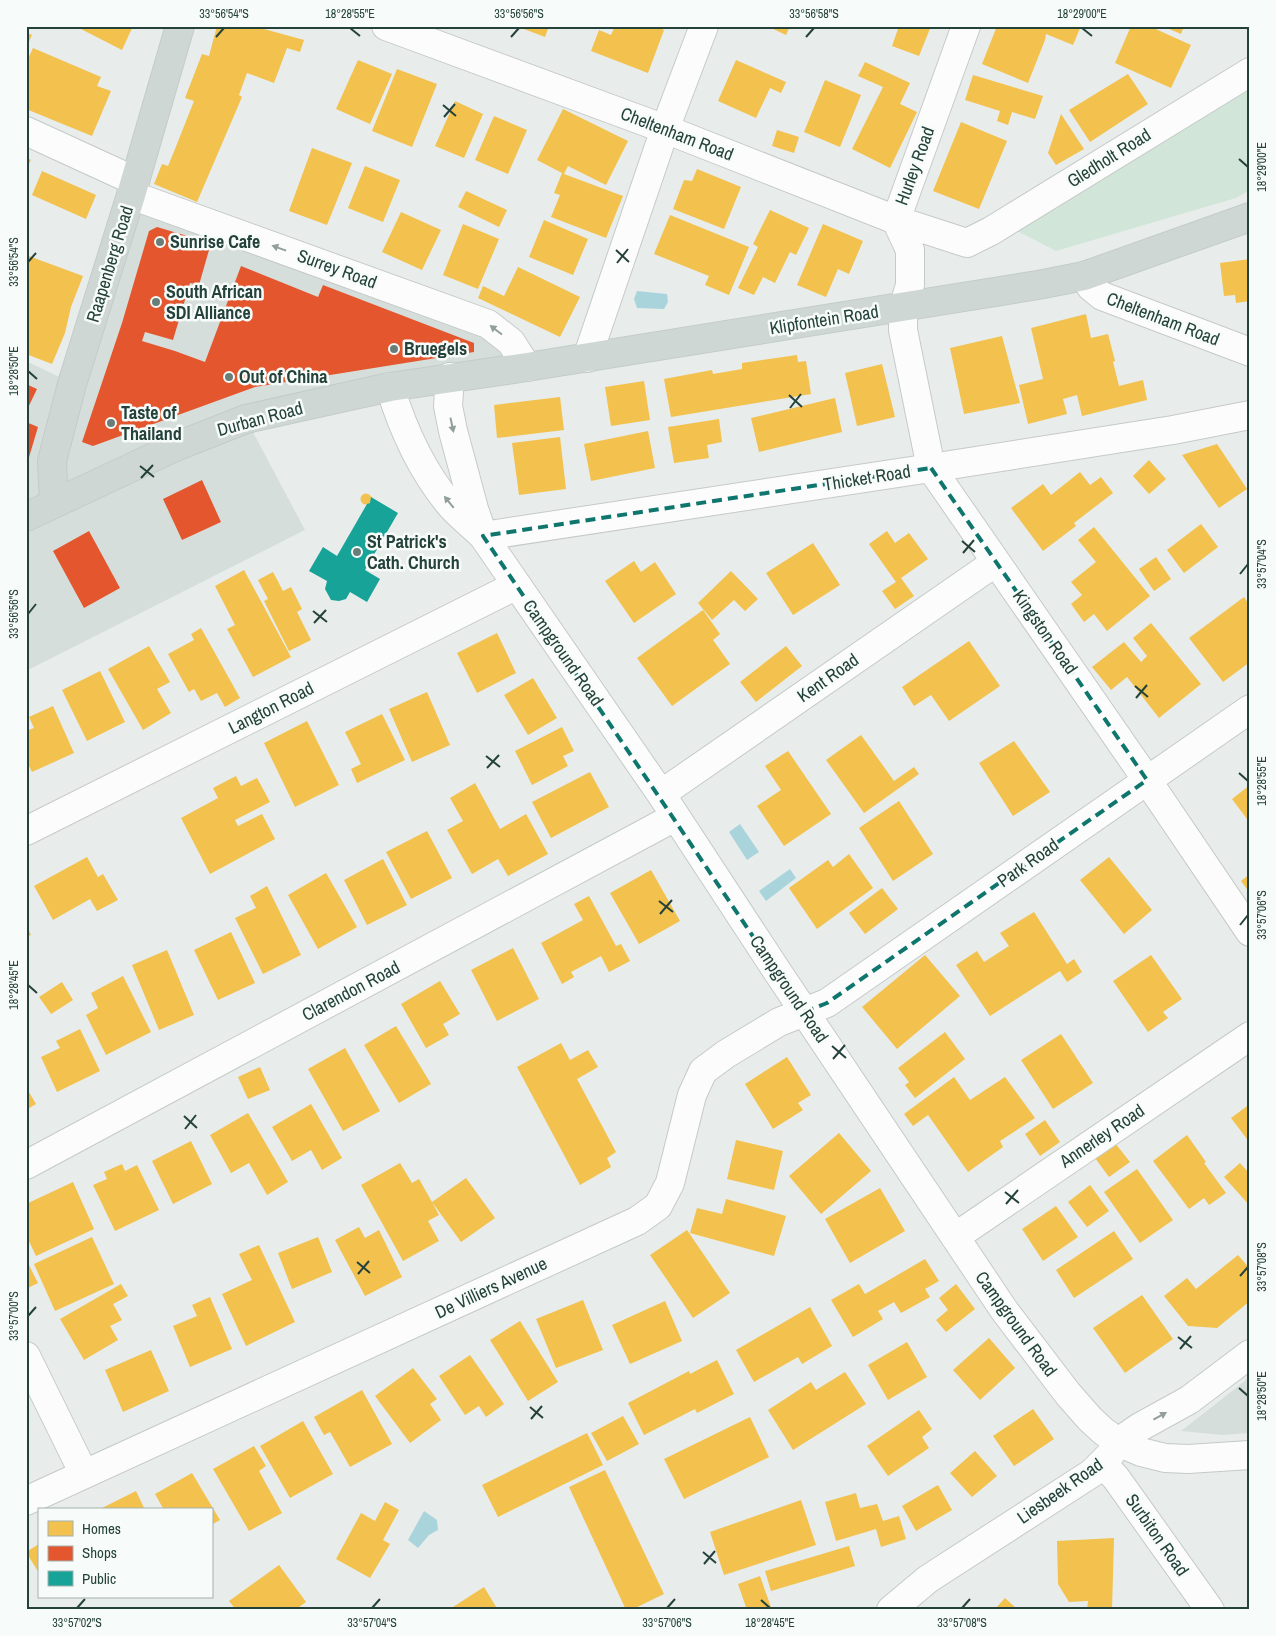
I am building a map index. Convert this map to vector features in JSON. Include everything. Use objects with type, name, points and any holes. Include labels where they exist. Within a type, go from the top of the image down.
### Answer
[{"type":"main road","name":"Raapenberg Road","points":[[54,503],[52,461],[72,384],[133,188],[180,26]]},
{"type":"main road","name":"Klipfontein Road","points":[[390,387],[903,308],[1084,276],[1250,217]]},
{"type":"main road","name":"Durban Road","points":[[26,517],[175,447],[246,419],[390,387]]},
{"type":"street","name":"Cheltenham Road","points":[[386,26],[444,36],[665,128],[896,220],[967,243]]},
{"type":"street","points":[[587,358],[665,128],[704,26]]},
{"type":"street","name":"Hurley Road","points":[[903,308],[910,285],[910,250],[896,220],[966,26]]},
{"type":"street","name":"Gledholt Road","points":[[967,243],[991,231],[1250,72]]},
{"type":"street","name":"Surrey Road","points":[[26,131],[133,188],[488,324],[511,342],[527,367]]},
{"type":"street","name":"Cheltenham Road","points":[[1084,276],[1102,296],[1250,352]]},
{"type":"street","name":"Kingston Road","points":[[903,308],[903,330],[931,468],[1250,932]]},
{"type":"street","name":"Campground Road","points":[[450,377],[448,406],[453,431],[474,510],[483,536]]},
{"type":"street","name":"Campground Road","points":[[390,387],[398,415],[408,438],[436,486],[453,508],[483,536],[668,805],[1004,1310],[1068,1394],[1090,1419],[1118,1442],[1141,1452],[1165,1458],[1188,1459],[1250,1455]]},
{"type":"street","name":"Thicket Road","points":[[483,536],[1173,430],[1250,415]]},
{"type":"street","name":"Kent Road","points":[[668,805],[996,562]]},
{"type":"street","name":"Langton Road","points":[[26,831],[517,585]]},
{"type":"street","name":"Park Road","points":[[804,1012],[827,1003],[1250,710]]},
{"type":"street","name":"Clarendon Road","points":[[26,1165],[668,805]]},
{"type":"street","name":"De Villiers Avenue","points":[[26,1502],[636,1221],[658,1206],[670,1183],[692,1095],[703,1072],[726,1054],[779,1022],[804,1012]]},
{"type":"street","name":"Annerley Road","points":[[955,1237],[1250,1036]]},
{"type":"street","name":"Liesbeek Road","points":[[891,1610],[928,1579],[1092,1473],[1110,1456],[1118,1442],[1140,1427],[1189,1400],[1250,1354]]},
{"type":"street","points":[[26,1356],[84,1474]]},
{"type":"street","name":"Surbiton Road","points":[[1102,1463],[1116,1478],[1210,1610]]},
{"type":"highlighted area","points":[[931,468],[1147,780],[827,1003],[804,1012],[483,536]]},
{"type":"shaded area","points":[[131,195],[488,324],[527,367],[246,419],[305,530],[26,671],[26,361],[72,383]]},
{"type":"shaded area","points":[[1250,1377],[1250,1433],[1222,1435],[1181,1431]]},
{"type":"green space","points":[[1250,79],[1250,190],[1236,198],[1056,251],[1007,226]]},
{"type":"water","points":[[637,291],[667,294],[668,302],[664,309],[637,308],[634,299]]},
{"type":"water","points":[[740,824],[759,852],[747,860],[729,832]]},
{"type":"water","points":[[790,869],[796,878],[766,901],[759,891]]},
{"type":"water","points":[[424,1511],[437,1520],[438,1530],[429,1535],[418,1548],[408,1540]]},
{"type":"building: Homes","points":[[75,26],[133,26],[122,50]]},
{"type":"building: Homes","points":[[217,26],[264,26],[264,29],[304,40],[300,52],[287,48],[274,83],[247,73],[239,95],[242,97],[197,202],[154,184],[162,164],[168,166],[175,149],[194,101],[185,98],[202,54],[209,56]]},
{"type":"building: Homes","points":[[516,26],[549,26],[545,37]]},
{"type":"building: Homes","points":[[615,26],[654,26],[664,30],[648,73],[591,51],[599,30],[611,35]]},
{"type":"building: Homes","points":[[772,26],[790,26],[786,35],[771,28]]},
{"type":"building: Homes","points":[[899,26],[931,26],[919,56],[892,46]]},
{"type":"building: Homes","points":[[997,26],[1081,26],[1073,45],[1046,34],[1028,83],[982,64]]},
{"type":"building: Homes","points":[[1131,26],[1149,26],[1191,45],[1171,88],[1115,63]]},
{"type":"building: Homes","points":[[1162,26],[1184,26],[1181,34]]},
{"type":"building: Homes","points":[[26,32],[32,35],[26,48]]},
{"type":"building: Homes","points":[[33,48],[101,77],[97,86],[111,91],[92,136],[26,109],[26,63]]},
{"type":"building: Homes","points":[[358,60],[392,74],[370,124],[336,109]]},
{"type":"building: Homes","points":[[736,60],[786,82],[781,93],[770,88],[756,118],[718,101]]},
{"type":"building: Homes","points":[[865,62],[910,83],[900,104],[917,112],[890,168],[852,149],[883,87],[858,76]]},
{"type":"building: Homes","points":[[397,69],[437,84],[412,147],[372,131]]},
{"type":"building: Homes","points":[[1128,74],[1148,104],[1090,142],[1069,110]]},
{"type":"building: Homes","points":[[973,75],[1043,96],[1035,119],[1012,112],[1008,125],[997,121],[1000,111],[965,100]]},
{"type":"building: Homes","points":[[825,80],[861,95],[840,147],[804,132]]},
{"type":"building: Homes","points":[[455,101],[483,114],[464,158],[435,146]]},
{"type":"building: Homes","points":[[563,109],[628,141],[606,185],[568,166],[564,174],[623,196],[606,238],[551,217],[560,195],[554,193],[562,173],[537,160]]},
{"type":"building: Homes","points":[[1061,114],[1084,149],[1056,165],[1048,153]]},
{"type":"building: Homes","points":[[494,116],[527,130],[508,174],[475,160]]},
{"type":"building: Homes","points":[[961,122],[1007,141],[979,209],[933,191]]},
{"type":"building: Homes","points":[[777,130],[799,137],[794,153],[772,146]]},
{"type":"building: Homes","points":[[312,148],[352,163],[327,225],[289,211]]},
{"type":"building: Homes","points":[[26,157],[31,160],[26,169]]},
{"type":"building: Homes","points":[[365,166],[400,180],[383,222],[348,208]]},
{"type":"building: Homes","points":[[697,169],[741,187],[724,229],[673,209],[684,180],[692,181]]},
{"type":"building: Homes","points":[[42,171],[96,195],[86,219],[32,195]]},
{"type":"building: Homes","points":[[466,191],[507,210],[499,227],[458,207]]},
{"type":"building: Homes","points":[[770,210],[809,228],[796,255],[790,252],[775,283],[763,277],[754,295],[738,288],[758,247],[753,244]]},
{"type":"building: Homes","points":[[401,212],[441,230],[422,270],[382,252]]},
{"type":"building: Homes","points":[[670,215],[749,247],[729,295],[705,285],[709,276],[654,254]]},
{"type":"building: Homes","points":[[544,220],[588,239],[573,275],[529,257]]},
{"type":"building: Homes","points":[[463,224],[499,239],[478,289],[443,275]]},
{"type":"building: Homes","points":[[823,224],[863,241],[849,274],[838,269],[826,297],[797,285]]},
{"type":"building: Homes","points":[[26,255],[83,276],[71,307],[65,333],[52,364],[26,354]]},
{"type":"building: Homes","points":[[1250,259],[1250,301],[1236,303],[1235,295],[1224,296],[1220,263]]},
{"type":"building: Homes","points":[[518,267],[580,297],[560,337],[478,298],[483,286],[504,296]]},
{"type":"building: Homes","points":[[1086,314],[1091,338],[1108,334],[1119,386],[1143,380],[1147,400],[1082,416],[1077,395],[1063,399],[1067,414],[1028,424],[1019,385],[1043,379],[1031,328]]},
{"type":"building: Homes","points":[[1002,336],[1020,403],[964,414],[950,348]]},
{"type":"building: Homes","points":[[797,355],[798,362],[806,361],[811,394],[671,417],[664,379],[712,370],[713,374],[742,369],[742,363]]},
{"type":"building: Homes","points":[[882,364],[895,417],[857,426],[845,373]]},
{"type":"building: Homes","points":[[644,381],[650,420],[611,426],[605,387]]},
{"type":"building: Homes","points":[[560,397],[564,430],[497,438],[494,405]]},
{"type":"building: Homes","points":[[835,398],[842,432],[759,452],[751,418]]},
{"type":"building: Homes","points":[[719,419],[722,442],[707,445],[709,458],[674,463],[668,427]]},
{"type":"building: Homes","points":[[648,431],[655,468],[591,481],[584,444]]},
{"type":"building: Homes","points":[[560,437],[566,489],[519,495],[512,443]]},
{"type":"building: Homes","points":[[1217,444],[1247,489],[1219,508],[1182,455]]},
{"type":"building: Homes","points":[[1149,460],[1166,479],[1149,494],[1133,476]]},
{"type":"building: Homes","points":[[1080,472],[1090,485],[1101,477],[1113,493],[1074,523],[1076,526],[1043,551],[1011,508],[1043,484],[1051,495]]},
{"type":"building: Homes","points":[[366,493],[372,499],[366,505],[360,499]]},
{"type":"building: Homes","points":[[1201,524],[1218,547],[1184,573],[1167,550]]},
{"type":"building: Homes","points":[[1094,527],[1150,596],[1107,631],[1094,614],[1084,622],[1071,604],[1082,595],[1071,582],[1096,562],[1078,540]]},
{"type":"building: Homes","points":[[887,531],[895,543],[909,533],[928,559],[901,578],[914,596],[895,609],[882,591],[896,582],[869,544]]},
{"type":"building: Homes","points":[[813,543],[840,585],[793,615],[766,573]]},
{"type":"building: Homes","points":[[1156,557],[1171,579],[1154,591],[1139,569]]},
{"type":"building: Homes","points":[[634,561],[641,572],[655,562],[676,594],[634,623],[605,581]]},
{"type":"building: Homes","points":[[244,570],[291,657],[253,677],[227,629],[235,625],[215,586]]},
{"type":"building: Homes","points":[[731,571],[758,599],[745,611],[734,600],[712,620],[698,603]]},
{"type":"building: Homes","points":[[273,572],[283,591],[291,587],[302,609],[297,612],[311,640],[289,651],[264,601],[268,599],[258,580]]},
{"type":"building: Homes","points":[[1244,597],[1250,606],[1250,662],[1223,682],[1189,638]]},
{"type":"building: Homes","points":[[703,610],[720,634],[713,640],[730,664],[672,706],[637,658]]},
{"type":"building: Homes","points":[[1151,623],[1201,684],[1159,718],[1127,677],[1111,690],[1092,667],[1124,642],[1141,662],[1147,656],[1133,638]]},
{"type":"building: Homes","points":[[201,628],[240,698],[225,707],[217,693],[201,701],[194,689],[189,692],[168,654],[194,640],[191,634]]},
{"type":"building: Homes","points":[[497,633],[516,673],[477,693],[457,653]]},
{"type":"building: Homes","points":[[969,641],[1000,686],[949,721],[931,695],[914,706],[902,687]]},
{"type":"building: Homes","points":[[149,646],[170,682],[157,689],[171,713],[143,730],[108,669]]},
{"type":"building: Homes","points":[[786,646],[802,666],[756,702],[740,682]]},
{"type":"building: Homes","points":[[100,671],[125,722],[87,741],[62,690]]},
{"type":"building: Homes","points":[[533,678],[557,718],[528,735],[504,695]]},
{"type":"building: Homes","points":[[427,692],[450,745],[412,762],[389,709]]},
{"type":"building: Homes","points":[[53,706],[74,753],[32,772],[26,760],[26,731],[34,728],[29,717]]},
{"type":"building: Homes","points":[[382,714],[405,760],[357,783],[351,769],[361,764],[345,732]]},
{"type":"building: Homes","points":[[307,721],[339,785],[295,807],[264,743]]},
{"type":"building: Homes","points":[[562,727],[574,751],[563,756],[568,766],[532,785],[515,751]]},
{"type":"building: Homes","points":[[861,735],[894,781],[914,767],[919,774],[864,813],[826,760]]},
{"type":"building: Homes","points":[[1014,741],[1050,792],[1013,816],[979,763]]},
{"type":"building: Homes","points":[[788,751],[831,814],[784,846],[757,806],[781,790],[765,766]]},
{"type":"building: Homes","points":[[590,772],[609,807],[551,838],[532,802]]},
{"type":"building: Homes","points":[[236,776],[241,786],[257,778],[270,802],[235,820],[238,826],[262,814],[275,839],[210,874],[181,818],[218,798],[213,788]]},
{"type":"building: Homes","points":[[475,783],[500,829],[526,814],[548,854],[508,876],[498,859],[472,874],[447,830],[463,821],[450,798]]},
{"type":"building: Homes","points":[[1250,785],[1250,823],[1232,799]]},
{"type":"building: Homes","points":[[899,801],[933,854],[893,881],[859,828]]},
{"type":"building: Homes","points":[[427,831],[452,878],[411,899],[386,852]]},
{"type":"building: Homes","points":[[849,854],[873,888],[817,929],[789,888],[828,860],[833,867]]},
{"type":"building: Homes","points":[[87,857],[98,877],[103,874],[118,900],[97,911],[90,899],[53,920],[34,886]]},
{"type":"building: Homes","points":[[1109,857],[1152,910],[1124,934],[1080,880]]},
{"type":"building: Homes","points":[[383,859],[407,905],[367,925],[344,880]]},
{"type":"building: Homes","points":[[651,870],[680,921],[639,944],[610,893]]},
{"type":"building: Homes","points":[[326,873],[357,927],[318,949],[288,895]]},
{"type":"building: Homes","points":[[1250,874],[1250,893],[1241,881]]},
{"type":"building: Homes","points":[[267,886],[301,955],[263,974],[235,918],[256,908],[250,896]]},
{"type":"building: Homes","points":[[882,888],[898,909],[865,934],[849,913]]},
{"type":"building: Homes","points":[[589,896],[616,946],[621,944],[630,961],[609,972],[601,956],[571,972],[574,977],[562,984],[541,943],[583,920],[574,904]]},
{"type":"building: Homes","points":[[1034,912],[1067,964],[1074,959],[1082,972],[1067,982],[1060,971],[990,1016],[956,965],[977,951],[984,962],[1009,946],[1000,933]]},
{"type":"building: Homes","points":[[26,924],[31,935],[26,937]]},
{"type":"building: Homes","points":[[231,932],[255,983],[218,1000],[194,950]]},
{"type":"building: Homes","points":[[513,948],[539,999],[497,1021],[471,970]]},
{"type":"building: Homes","points":[[167,950],[194,1015],[159,1030],[132,965]]},
{"type":"building: Homes","points":[[925,955],[960,996],[897,1049],[862,1007]]},
{"type":"building: Homes","points":[[1151,955],[1182,999],[1163,1012],[1168,1018],[1148,1032],[1113,981]]},
{"type":"building: Homes","points":[[123,976],[151,1032],[106,1055],[86,1015],[98,1008],[91,993]]},
{"type":"building: Homes","points":[[440,981],[460,1014],[443,1024],[449,1035],[426,1048],[401,1004]]},
{"type":"building: Homes","points":[[62,982],[73,1000],[51,1014],[39,997]]},
{"type":"building: Homes","points":[[396,1026],[431,1084],[399,1103],[364,1045]]},
{"type":"building: Homes","points":[[80,1029],[100,1071],[57,1092],[41,1057],[60,1048],[56,1041]]},
{"type":"building: Homes","points":[[945,1032],[965,1059],[915,1098],[905,1085],[909,1082],[898,1068]]},
{"type":"building: Homes","points":[[1061,1034],[1093,1083],[1053,1109],[1021,1060]]},
{"type":"building: Homes","points":[[561,1043],[570,1060],[588,1050],[598,1067],[577,1079],[616,1152],[607,1158],[611,1167],[580,1185],[517,1067]]},
{"type":"building: Homes","points":[[345,1048],[380,1111],[343,1131],[308,1069]]},
{"type":"building: Homes","points":[[787,1057],[811,1095],[798,1103],[803,1110],[773,1129],[745,1084]]},
{"type":"building: Homes","points":[[260,1067],[270,1090],[248,1099],[238,1077]]},
{"type":"building: Homes","points":[[954,1077],[970,1100],[1005,1077],[1035,1118],[1000,1141],[1003,1147],[968,1172],[928,1115],[913,1126],[904,1114]]},
{"type":"building: Homes","points":[[26,1087],[36,1104],[26,1110]]},
{"type":"building: Homes","points":[[311,1104],[342,1158],[322,1170],[311,1150],[292,1161],[272,1127]]},
{"type":"building: Homes","points":[[1250,1104],[1250,1143],[1231,1118]]},
{"type":"building: Homes","points":[[248,1113],[288,1182],[267,1195],[249,1163],[231,1173],[210,1135]]},
{"type":"building: Homes","points":[[1045,1120],[1060,1142],[1040,1156],[1025,1134]]},
{"type":"building: Homes","points":[[839,1133],[871,1171],[821,1214],[789,1176]]},
{"type":"building: Homes","points":[[1187,1135],[1206,1162],[1204,1163],[1226,1193],[1209,1205],[1204,1198],[1189,1209],[1153,1161]]},
{"type":"building: Homes","points":[[736,1140],[783,1151],[774,1190],[727,1179]]},
{"type":"building: Homes","points":[[191,1141],[212,1184],[173,1204],[152,1161]]},
{"type":"building: Homes","points":[[1115,1143],[1130,1162],[1109,1177],[1095,1158]]},
{"type":"building: Homes","points":[[400,1163],[412,1183],[419,1179],[439,1215],[428,1221],[439,1241],[403,1261],[361,1185]]},
{"type":"building: Homes","points":[[1240,1163],[1250,1174],[1250,1206],[1224,1177]]},
{"type":"building: Homes","points":[[122,1164],[125,1171],[137,1165],[159,1210],[115,1231],[93,1185],[107,1179],[104,1172]]},
{"type":"building: Homes","points":[[1137,1169],[1173,1220],[1140,1243],[1104,1192]]},
{"type":"building: Homes","points":[[466,1178],[495,1218],[461,1242],[432,1202]]},
{"type":"building: Homes","points":[[73,1182],[94,1229],[36,1256],[26,1235],[26,1204]]},
{"type":"building: Homes","points":[[1090,1185],[1109,1211],[1087,1227],[1068,1202]]},
{"type":"building: Homes","points":[[880,1188],[905,1231],[850,1263],[825,1219]]},
{"type":"building: Homes","points":[[726,1199],[786,1216],[774,1256],[690,1233],[697,1208],[722,1214]]},
{"type":"building: Homes","points":[[1056,1206],[1078,1237],[1043,1261],[1022,1229]]},
{"type":"building: Homes","points":[[359,1227],[365,1238],[379,1230],[402,1277],[365,1296],[335,1240]]},
{"type":"building: Homes","points":[[687,1230],[730,1293],[693,1318],[650,1255]]},
{"type":"building: Homes","points":[[1114,1231],[1133,1259],[1074,1298],[1056,1270]]},
{"type":"building: Homes","points":[[92,1237],[114,1284],[55,1311],[34,1264]]},
{"type":"building: Homes","points":[[318,1237],[332,1272],[292,1289],[278,1253]]},
{"type":"building: Homes","points":[[259,1245],[295,1322],[246,1346],[222,1294],[252,1280],[239,1254]]},
{"type":"building: Homes","points":[[1238,1255],[1250,1269],[1250,1301],[1217,1328],[1188,1326],[1164,1296],[1187,1278],[1196,1289]]},
{"type":"building: Homes","points":[[925,1259],[939,1281],[925,1289],[930,1297],[901,1313],[894,1302],[878,1311],[883,1319],[853,1337],[831,1300],[859,1284],[865,1294]]},
{"type":"building: Homes","points":[[29,1265],[38,1283],[26,1289],[26,1266]]},
{"type":"building: Homes","points":[[121,1284],[128,1296],[113,1304],[122,1320],[110,1326],[118,1340],[84,1360],[60,1319]]},
{"type":"building: Homes","points":[[956,1284],[975,1309],[946,1332],[936,1320],[948,1310],[939,1298]]},
{"type":"building: Homes","points":[[1142,1295],[1173,1339],[1125,1373],[1093,1328]]},
{"type":"building: Homes","points":[[210,1297],[232,1349],[190,1367],[173,1326],[197,1316],[192,1305]]},
{"type":"building: Homes","points":[[583,1300],[603,1350],[556,1368],[536,1319]]},
{"type":"building: Homes","points":[[665,1301],[682,1341],[630,1364],[612,1325]]},
{"type":"building: Homes","points":[[810,1307],[832,1346],[802,1364],[798,1357],[754,1382],[736,1350]]},
{"type":"building: Homes","points":[[520,1321],[558,1382],[528,1401],[490,1340]]},
{"type":"building: Homes","points":[[989,1338],[1015,1368],[980,1400],[953,1370]]},
{"type":"building: Homes","points":[[907,1342],[927,1377],[888,1400],[868,1365]]},
{"type":"building: Homes","points":[[151,1350],[169,1391],[123,1412],[105,1370]]},
{"type":"building: Homes","points":[[470,1355],[504,1404],[486,1417],[479,1406],[465,1415],[439,1376]]},
{"type":"building: Homes","points":[[717,1360],[734,1394],[697,1413],[695,1409],[644,1435],[628,1403],[689,1371],[690,1374]]},
{"type":"building: Homes","points":[[413,1368],[437,1399],[430,1404],[441,1420],[410,1443],[375,1396]]},
{"type":"building: Homes","points":[[845,1372],[866,1404],[793,1450],[768,1410],[811,1382],[816,1390]]},
{"type":"building: Homes","points":[[362,1390],[392,1444],[350,1467],[330,1432],[324,1435],[314,1417]]},
{"type":"building: Homes","points":[[1033,1409],[1054,1439],[1014,1466],[993,1436]]},
{"type":"building: Homes","points":[[919,1410],[932,1429],[922,1437],[929,1448],[888,1476],[867,1446]]},
{"type":"building: Homes","points":[[623,1416],[639,1444],[607,1461],[591,1433]]},
{"type":"building: Homes","points":[[750,1417],[769,1457],[684,1499],[664,1459]]},
{"type":"building: Homes","points":[[303,1421],[333,1474],[290,1498],[260,1446]]},
{"type":"building: Homes","points":[[587,1433],[603,1465],[498,1517],[482,1485]]},
{"type":"building: Homes","points":[[254,1446],[266,1466],[259,1471],[282,1513],[249,1531],[213,1469]]},
{"type":"building: Homes","points":[[975,1451],[997,1476],[972,1497],[950,1473]]},
{"type":"building: Homes","points":[[605,1470],[664,1594],[631,1610],[626,1610],[569,1487]]},
{"type":"building: Homes","points":[[192,1473],[220,1520],[212,1524],[212,1508],[163,1508],[155,1494]]},
{"type":"building: Homes","points":[[938,1485],[952,1510],[916,1531],[902,1506]]},
{"type":"building: Homes","points":[[136,1491],[144,1508],[102,1508]]},
{"type":"building: Homes","points":[[856,1493],[860,1508],[877,1504],[883,1521],[899,1516],[906,1539],[881,1547],[876,1529],[836,1541],[825,1502]]},
{"type":"building: Homes","points":[[801,1500],[816,1545],[724,1575],[710,1532]]},
{"type":"building: Homes","points":[[385,1502],[399,1510],[383,1540],[390,1544],[370,1578],[336,1559],[361,1513],[375,1521]]},
{"type":"building: Homes","points":[[1114,1538],[1112,1610],[1087,1610],[1088,1601],[1069,1602],[1058,1584],[1057,1541]]},
{"type":"building: Homes","points":[[38,1545],[38,1571],[26,1552]]},
{"type":"building: Homes","points":[[849,1546],[855,1566],[771,1591],[765,1571]]},
{"type":"building: Homes","points":[[279,1565],[306,1602],[295,1610],[236,1610],[229,1601]]},
{"type":"building: Homes","points":[[760,1576],[772,1610],[747,1610],[738,1584]]},
{"type":"building: Homes","points":[[484,1587],[498,1610],[454,1610],[453,1607]]},
{"type":"building: Homes","points":[[1005,1598],[1018,1610],[994,1610]]},
{"type":"building: Shops","points":[[157,227],[211,243],[199,285],[190,283],[173,340],[145,332],[142,341],[205,362],[241,266],[318,297],[323,285],[474,343],[474,352],[255,387],[93,446],[82,442],[122,323],[149,231]]},
{"type":"building: Shops","points":[[26,384],[37,389],[26,412]]},
{"type":"building: Shops","points":[[26,422],[38,427],[27,464],[26,464]]},
{"type":"building: Shops","points":[[202,480],[221,522],[182,540],[163,499]]},
{"type":"building: Shops","points":[[89,531],[120,588],[84,608],[53,551]]},
{"type":"building: Public","name":"St Patrick's Cath. Church","points":[[371,497],[398,513],[365,570],[380,579],[367,602],[350,592],[346,599],[339,601],[331,600],[325,589],[327,581],[309,571],[323,547],[337,556],[367,504],[370,503]]},
{"type":"place","name":"Sunrise Cafe","points":[[160,242]]},
{"type":"place","name":"South African SDI Alliance","points":[[156,302]]},
{"type":"place","name":"Bruegels","points":[[394,349]]},
{"type":"place","name":"Out of China","points":[[229,377]]},
{"type":"place","name":"Taste of Thailand","points":[[111,423]]},
{"type":"place","name":"St Patrick's Cath. Church","points":[[357,552]]}]
